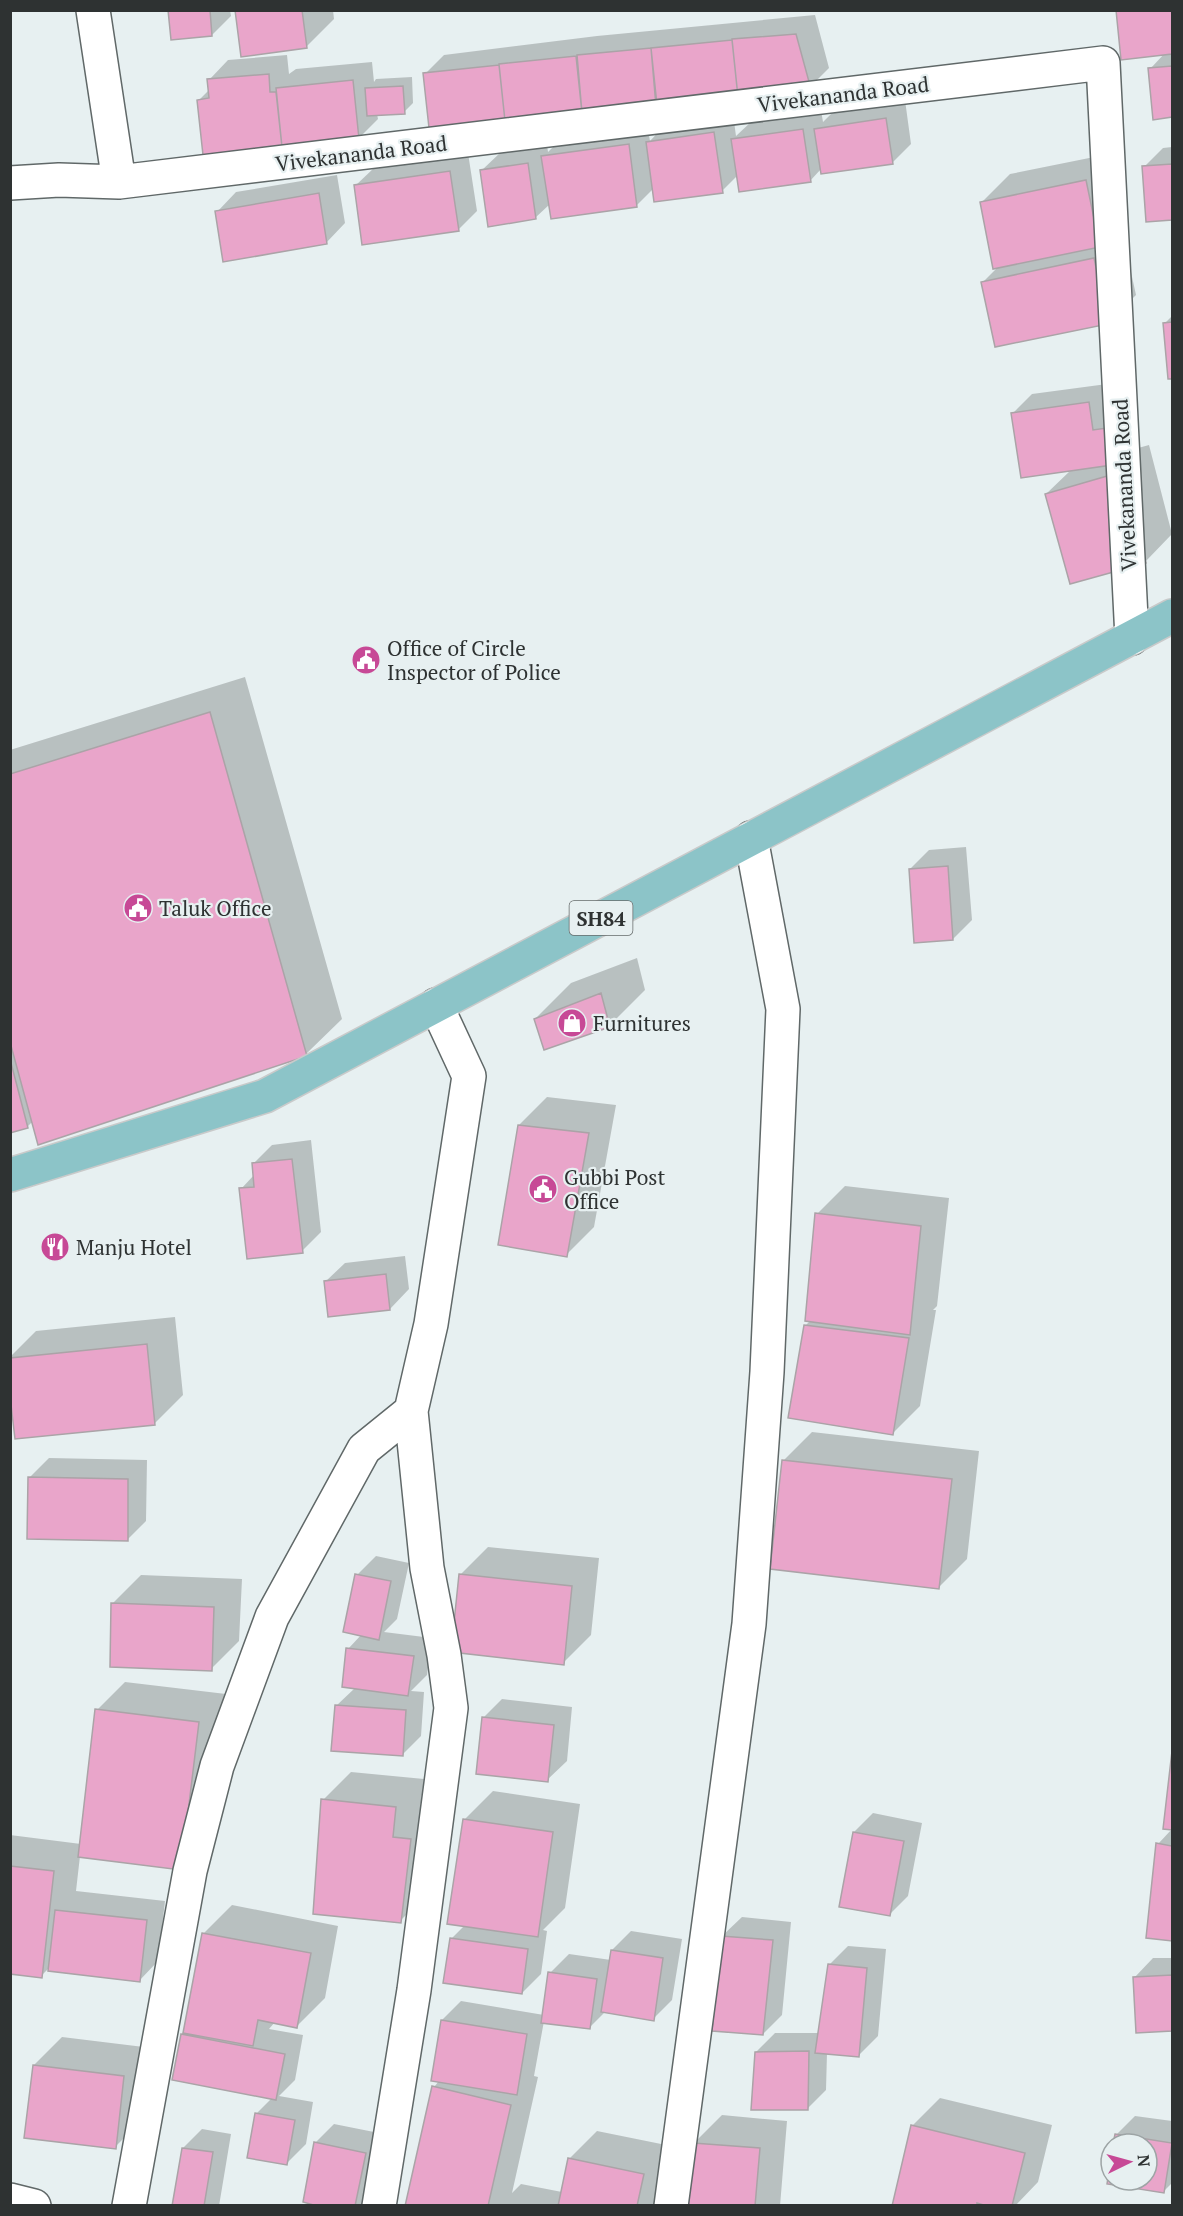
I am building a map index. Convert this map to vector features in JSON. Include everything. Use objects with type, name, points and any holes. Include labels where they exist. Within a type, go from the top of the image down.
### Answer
[{"type":"main road","name":"SH84","points":[[10,1175],[265,1096],[1173,616]]},
{"type":"street","points":[[93,10],[120,182]]},
{"type":"street","name":"Vivekananda Road","points":[[10,183],[59,180],[120,182],[1103,63],[1132,638]]},
{"type":"street","points":[[671,2205],[749,1624],[766,1372],[783,1009],[751,838]]},
{"type":"street","points":[[379,2205],[414,1990],[451,1708],[444,1656],[427,1568],[411,1411],[431,1324],[469,1076],[436,1005]]},
{"type":"street","points":[[129,2205],[190,1871],[217,1766],[272,1617],[364,1449],[411,1411]]},
{"type":"street","points":[[10,2200],[34,2205]]},
{"type":"building","points":[[168,10],[210,10],[212,36],[171,40]]},
{"type":"building","points":[[235,10],[302,10],[307,48],[241,57]]},
{"type":"building","points":[[1116,10],[1172,10],[1172,54],[1121,60]]},
{"type":"building","points":[[796,34],[811,89],[738,97],[732,39]]},
{"type":"building","points":[[732,40],[738,97],[657,105],[651,48]]},
{"type":"building","points":[[651,48],[656,106],[582,113],[577,55]]},
{"type":"building","points":[[576,56],[582,113],[505,121],[499,64]]},
{"type":"building","points":[[499,65],[505,121],[429,128],[423,73]]},
{"type":"building","points":[[1172,66],[1172,117],[1153,120],[1148,68]]},
{"type":"building","points":[[269,74],[270,92],[276,92],[282,147],[203,155],[197,100],[209,98],[207,79]]},
{"type":"building","points":[[353,80],[359,139],[282,147],[276,88]]},
{"type":"building","points":[[403,86],[405,114],[367,116],[365,88]]},
{"type":"building","points":[[886,118],[893,164],[821,174],[814,129]]},
{"type":"building","points":[[803,129],[811,182],[739,192],[731,139]]},
{"type":"building","points":[[714,132],[723,193],[654,202],[646,142]]},
{"type":"building","points":[[629,144],[637,207],[551,219],[541,156]]},
{"type":"building","points":[[528,163],[536,219],[488,227],[480,170]]},
{"type":"building","points":[[1172,164],[1172,220],[1146,222],[1142,166]]},
{"type":"building","points":[[450,171],[459,231],[362,245],[354,185]]},
{"type":"building","points":[[1086,180],[1100,247],[993,269],[980,202]]},
{"type":"building","points":[[319,193],[327,244],[223,262],[215,211]]},
{"type":"building","points":[[1094,258],[1108,324],[995,347],[981,282]]},
{"type":"building","points":[[1172,322],[1172,379],[1168,379],[1163,323]]},
{"type":"building","points":[[1089,402],[1093,430],[1114,427],[1119,464],[1021,478],[1011,413]]},
{"type":"building","points":[[1121,472],[1146,563],[1070,584],[1045,494]]},
{"type":"building","name":"Taluk Office","points":[[210,712],[307,1056],[38,1145],[10,1042],[10,774]]},
{"type":"building","points":[[948,866],[953,940],[914,943],[909,869]]},
{"type":"building","name":"Furnitures","points":[[601,993],[610,1027],[544,1050],[534,1019]]},
{"type":"building","points":[[10,1059],[28,1128],[10,1133]]},
{"type":"building","name":"Gubbi Post Office","points":[[518,1125],[589,1133],[567,1257],[498,1245]]},
{"type":"building","points":[[292,1159],[303,1253],[247,1259],[239,1188],[254,1187],[252,1163]]},
{"type":"building","points":[[815,1213],[921,1226],[910,1335],[805,1321]]},
{"type":"building","points":[[386,1274],[390,1310],[328,1317],[324,1281]]},
{"type":"building","points":[[804,1325],[909,1338],[893,1435],[788,1418]]},
{"type":"building","points":[[147,1344],[155,1425],[15,1439],[10,1396],[10,1358]]},
{"type":"building","points":[[782,1460],[952,1479],[939,1589],[770,1569]]},
{"type":"building","points":[[28,1477],[128,1479],[128,1541],[27,1539]]},
{"type":"building","points":[[355,1574],[391,1581],[379,1640],[343,1632]]},
{"type":"building","points":[[459,1574],[572,1586],[564,1665],[451,1652]]},
{"type":"building","points":[[111,1603],[214,1607],[212,1671],[110,1667]]},
{"type":"building","points":[[346,1648],[414,1656],[408,1696],[342,1687]]},
{"type":"building","points":[[335,1705],[406,1710],[403,1756],[331,1751]]},
{"type":"building","points":[[95,1709],[199,1722],[181,1870],[78,1857]]},
{"type":"building","points":[[482,1717],[554,1725],[548,1782],[476,1774]]},
{"type":"building","points":[[1172,1751],[1172,1830],[1163,1829]]},
{"type":"building","points":[[321,1799],[396,1807],[393,1837],[411,1839],[401,1923],[313,1914]]},
{"type":"building","points":[[463,1819],[553,1832],[538,1937],[447,1924]]},
{"type":"building","points":[[853,1832],[904,1841],[890,1916],[839,1907]]},
{"type":"building","points":[[1156,1843],[1172,1846],[1172,1941],[1146,1938]]},
{"type":"building","points":[[10,1866],[54,1871],[42,1978],[10,1974]]},
{"type":"building","points":[[55,1910],[147,1920],[140,1982],[48,1971]]},
{"type":"building","points":[[202,1933],[311,1953],[297,2028],[258,2020],[253,2046],[183,2033]]},
{"type":"building","points":[[721,1936],[773,1940],[763,2035],[712,2031]]},
{"type":"building","points":[[450,1938],[528,1949],[522,1994],[443,1983]]},
{"type":"building","points":[[611,1950],[663,1958],[654,2021],[601,2012]]},
{"type":"building","points":[[828,1964],[867,1968],[859,2057],[815,2053]]},
{"type":"building","points":[[548,1972],[597,1979],[590,2029],[541,2023]]},
{"type":"building","points":[[1172,1975],[1172,2031],[1136,2033],[1133,1977]]},
{"type":"building","points":[[441,2020],[527,2034],[517,2095],[431,2081]]},
{"type":"building","points":[[181,2034],[285,2054],[276,2100],[172,2080]]},
{"type":"building","points":[[809,2051],[808,2110],[751,2110],[755,2052]]},
{"type":"building","points":[[33,2065],[124,2076],[116,2149],[24,2138]]},
{"type":"building","points":[[432,2086],[511,2105],[488,2206],[405,2206]]},
{"type":"building","points":[[255,2113],[295,2120],[287,2165],[247,2158]]},
{"type":"building","points":[[911,2125],[1025,2153],[1012,2206],[987,2206],[977,2203],[977,2206],[892,2206]]},
{"type":"building","points":[[1159,2141],[1172,2143],[1164,2193],[1158,2192]]},
{"type":"building","points":[[314,2142],[366,2153],[355,2206],[317,2206],[303,2202]]},
{"type":"building","points":[[693,2143],[760,2148],[755,2206],[688,2206]]},
{"type":"building","points":[[182,2148],[213,2152],[204,2206],[172,2206]]},
{"type":"building","points":[[568,2158],[644,2174],[637,2206],[558,2206]]},
{"type":"place","name":"Office of Circle Inspector of Police","points":[[366,660]]},
{"type":"place","name":"Taluk Office","points":[[138,908]]},
{"type":"place","name":"Furnitures","points":[[572,1023]]},
{"type":"place","name":"Gubbi Post Office","points":[[543,1189]]},
{"type":"place","name":"Manju Hotel","points":[[55,1247]]}]
